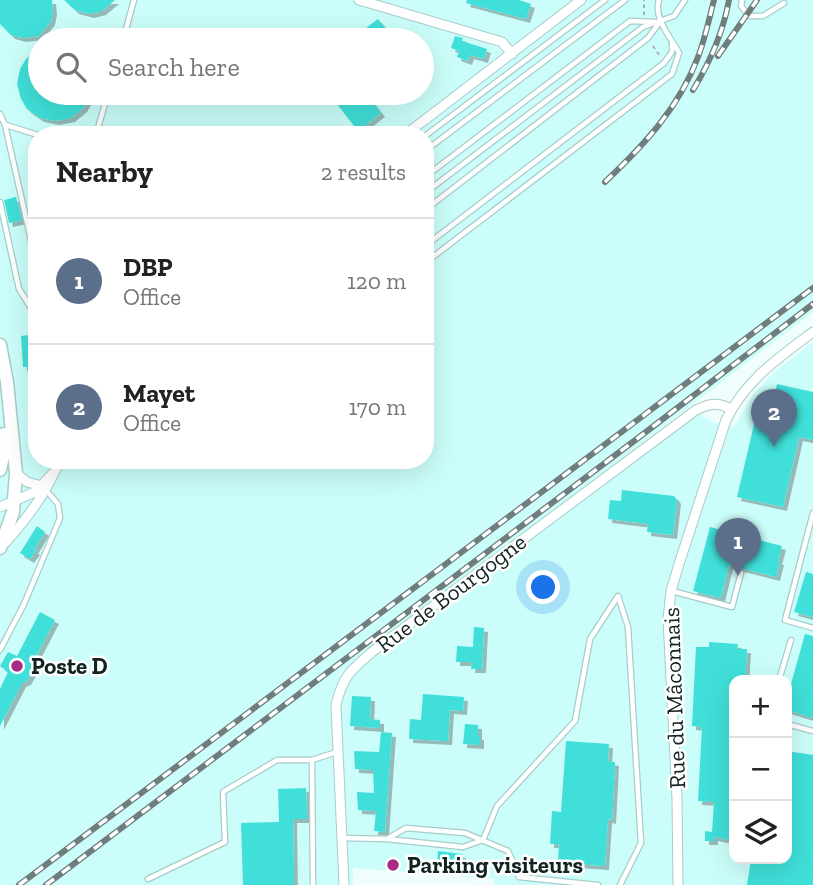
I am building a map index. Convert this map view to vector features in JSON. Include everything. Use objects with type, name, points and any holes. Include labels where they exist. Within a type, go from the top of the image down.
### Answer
[{"type":"main road","points":[[0,345],[7,382],[16,473],[15,500],[0,548]]},
{"type":"main road","points":[[0,470],[5,441],[1,353]]},
{"type":"main road","points":[[0,528],[0,548]]},
{"type":"street","points":[[359,0],[502,42],[512,54]]},
{"type":"street","points":[[417,126],[581,0]]},
{"type":"street","name":"Rue du Mâconnais","points":[[678,885],[677,799],[668,619],[671,591],[731,409],[765,368],[813,333]]},
{"type":"street","name":"Rue de Bourgogne","points":[[344,885],[336,705],[348,673],[372,652],[696,410],[716,403],[731,409]]},
{"type":"street","points":[[0,548],[18,528],[56,469]]},
{"type":"street","points":[[16,473],[27,482],[44,488]]},
{"type":"street","points":[[0,507],[44,488]]},
{"type":"lane","points":[[126,28],[134,0]]},
{"type":"lane","points":[[434,129],[605,0]]},
{"type":"lane","points":[[434,144],[625,0]]},
{"type":"lane","points":[[434,256],[672,74],[678,53],[660,22],[657,7],[659,0]]},
{"type":"lane","points":[[434,186],[643,27],[674,16],[685,0]]},
{"type":"lane","points":[[742,0],[741,6],[749,16],[763,16],[784,3]]},
{"type":"lane","points":[[434,170],[630,21],[660,22]]},
{"type":"lane","points":[[434,203],[648,38],[660,22]]},
{"type":"lane","points":[[434,239],[664,62],[672,52],[672,39]]},
{"type":"lane","points":[[99,126],[105,105]]},
{"type":"lane","points":[[0,114],[5,125],[28,227]]},
{"type":"lane","points":[[5,125],[28,132]]},
{"type":"lane","points":[[0,202],[19,289],[28,303]]},
{"type":"lane","points":[[0,650],[24,604],[60,518],[58,503],[44,488]]},
{"type":"lane","points":[[813,513],[785,620],[813,628]]},
{"type":"lane","points":[[671,591],[732,607],[741,573]]},
{"type":"lane","points":[[342,838],[387,839],[463,847],[483,840],[497,806],[575,721],[590,639],[618,596],[628,627],[640,843],[620,885]]},
{"type":"lane","points":[[780,675],[791,640]]},
{"type":"lane","points":[[792,725],[813,731]]},
{"type":"lane","points":[[148,879],[225,842],[223,792],[277,760],[312,760],[338,751]]},
{"type":"lane","points":[[312,760],[313,885]]},
{"type":"lane","points":[[387,839],[406,828],[465,833],[508,851],[519,877],[598,885]]},
{"type":"shaded area","points":[[0,0],[813,0],[813,312],[334,678],[374,658],[699,413],[712,422],[734,427],[752,396],[773,373],[813,342],[813,885],[494,885],[494,879],[353,868],[353,885],[0,885]]},
{"type":"building","points":[[0,0],[52,0],[51,21],[45,28],[28,28],[28,37],[11,35],[0,24]]},
{"type":"building","points":[[64,0],[115,0],[102,11],[90,14],[75,10]]},
{"type":"building","points":[[467,0],[519,0],[531,4],[526,19],[466,3]]},
{"type":"building","points":[[378,19],[385,28],[366,28]]},
{"type":"building","points":[[455,36],[487,49],[484,59],[470,55],[468,61],[457,57],[459,51],[451,48]]},
{"type":"building","points":[[28,57],[28,105],[85,105],[83,108],[71,118],[55,121],[40,118],[27,109],[17,84],[20,69]]},
{"type":"building","points":[[338,105],[375,105],[381,113],[364,126],[354,126]]},
{"type":"building","points":[[16,197],[22,220],[9,223],[4,200]]},
{"type":"building","points":[[28,335],[28,367],[23,367],[21,336]]},
{"type":"building","points":[[777,384],[813,392],[813,440],[799,437],[783,507],[737,497],[759,403],[772,407]]},
{"type":"building","points":[[622,490],[674,496],[677,500],[673,535],[647,532],[648,524],[608,519],[610,500],[621,501]]},
{"type":"building","points":[[37,526],[45,532],[30,559],[20,553]]},
{"type":"building","points":[[710,527],[782,546],[776,577],[729,565],[721,598],[693,591]]},
{"type":"building","points":[[806,572],[813,574],[813,617],[794,612]]},
{"type":"building","name":"Poste D","points":[[40,612],[55,620],[33,662],[35,667],[27,681],[22,683],[0,726],[0,689],[8,672],[0,666],[8,652],[17,656]]},
{"type":"building","points":[[474,627],[484,628],[482,669],[471,669],[472,662],[456,662],[457,646],[473,647]]},
{"type":"building","points":[[805,634],[813,636],[813,718],[792,712],[792,680]]},
{"type":"building","points":[[709,642],[738,644],[737,649],[747,649],[745,675],[729,675],[729,840],[714,837],[714,841],[705,841],[705,831],[712,832],[714,802],[698,801],[702,727],[692,726],[696,647],[709,647]]},
{"type":"building","points":[[423,694],[464,697],[463,711],[450,710],[448,741],[409,739],[410,719],[421,720]]},
{"type":"building","points":[[352,696],[371,697],[370,719],[380,720],[380,728],[350,726]]},
{"type":"building","points":[[465,724],[478,725],[480,745],[463,744]]},
{"type":"building","points":[[381,732],[392,733],[385,832],[374,831],[376,811],[358,810],[357,792],[374,793],[373,770],[355,769],[354,751],[379,752]]},
{"type":"building","points":[[566,741],[609,744],[608,761],[615,762],[612,820],[608,819],[605,866],[558,863],[559,844],[550,844],[552,811],[561,812]]},
{"type":"building","points":[[792,752],[813,755],[813,885],[747,885],[750,864],[792,864]]},
{"type":"building","points":[[306,788],[307,819],[293,819],[294,885],[243,885],[241,823],[279,822],[278,789]]},
{"type":"building","points":[[438,851],[462,854],[461,867],[437,865]]},
{"type":"railway","points":[[605,182],[659,125],[681,93],[700,50],[714,0]]},
{"type":"railway","points":[[693,90],[715,47],[729,0]]},
{"type":"railway","points":[[718,56],[757,0]]},
{"type":"railway","points":[[19,885],[813,288]]},
{"type":"railway","points":[[46,885],[813,304]]},
{"type":"place","name":"Mayet","points":[[774,447]]},
{"type":"place","name":"DBP","points":[[738,576]]},
{"type":"place","name":"Poste D","points":[[17,666]]},
{"type":"place","name":"Parking visiteurs","points":[[393,865]]}]
